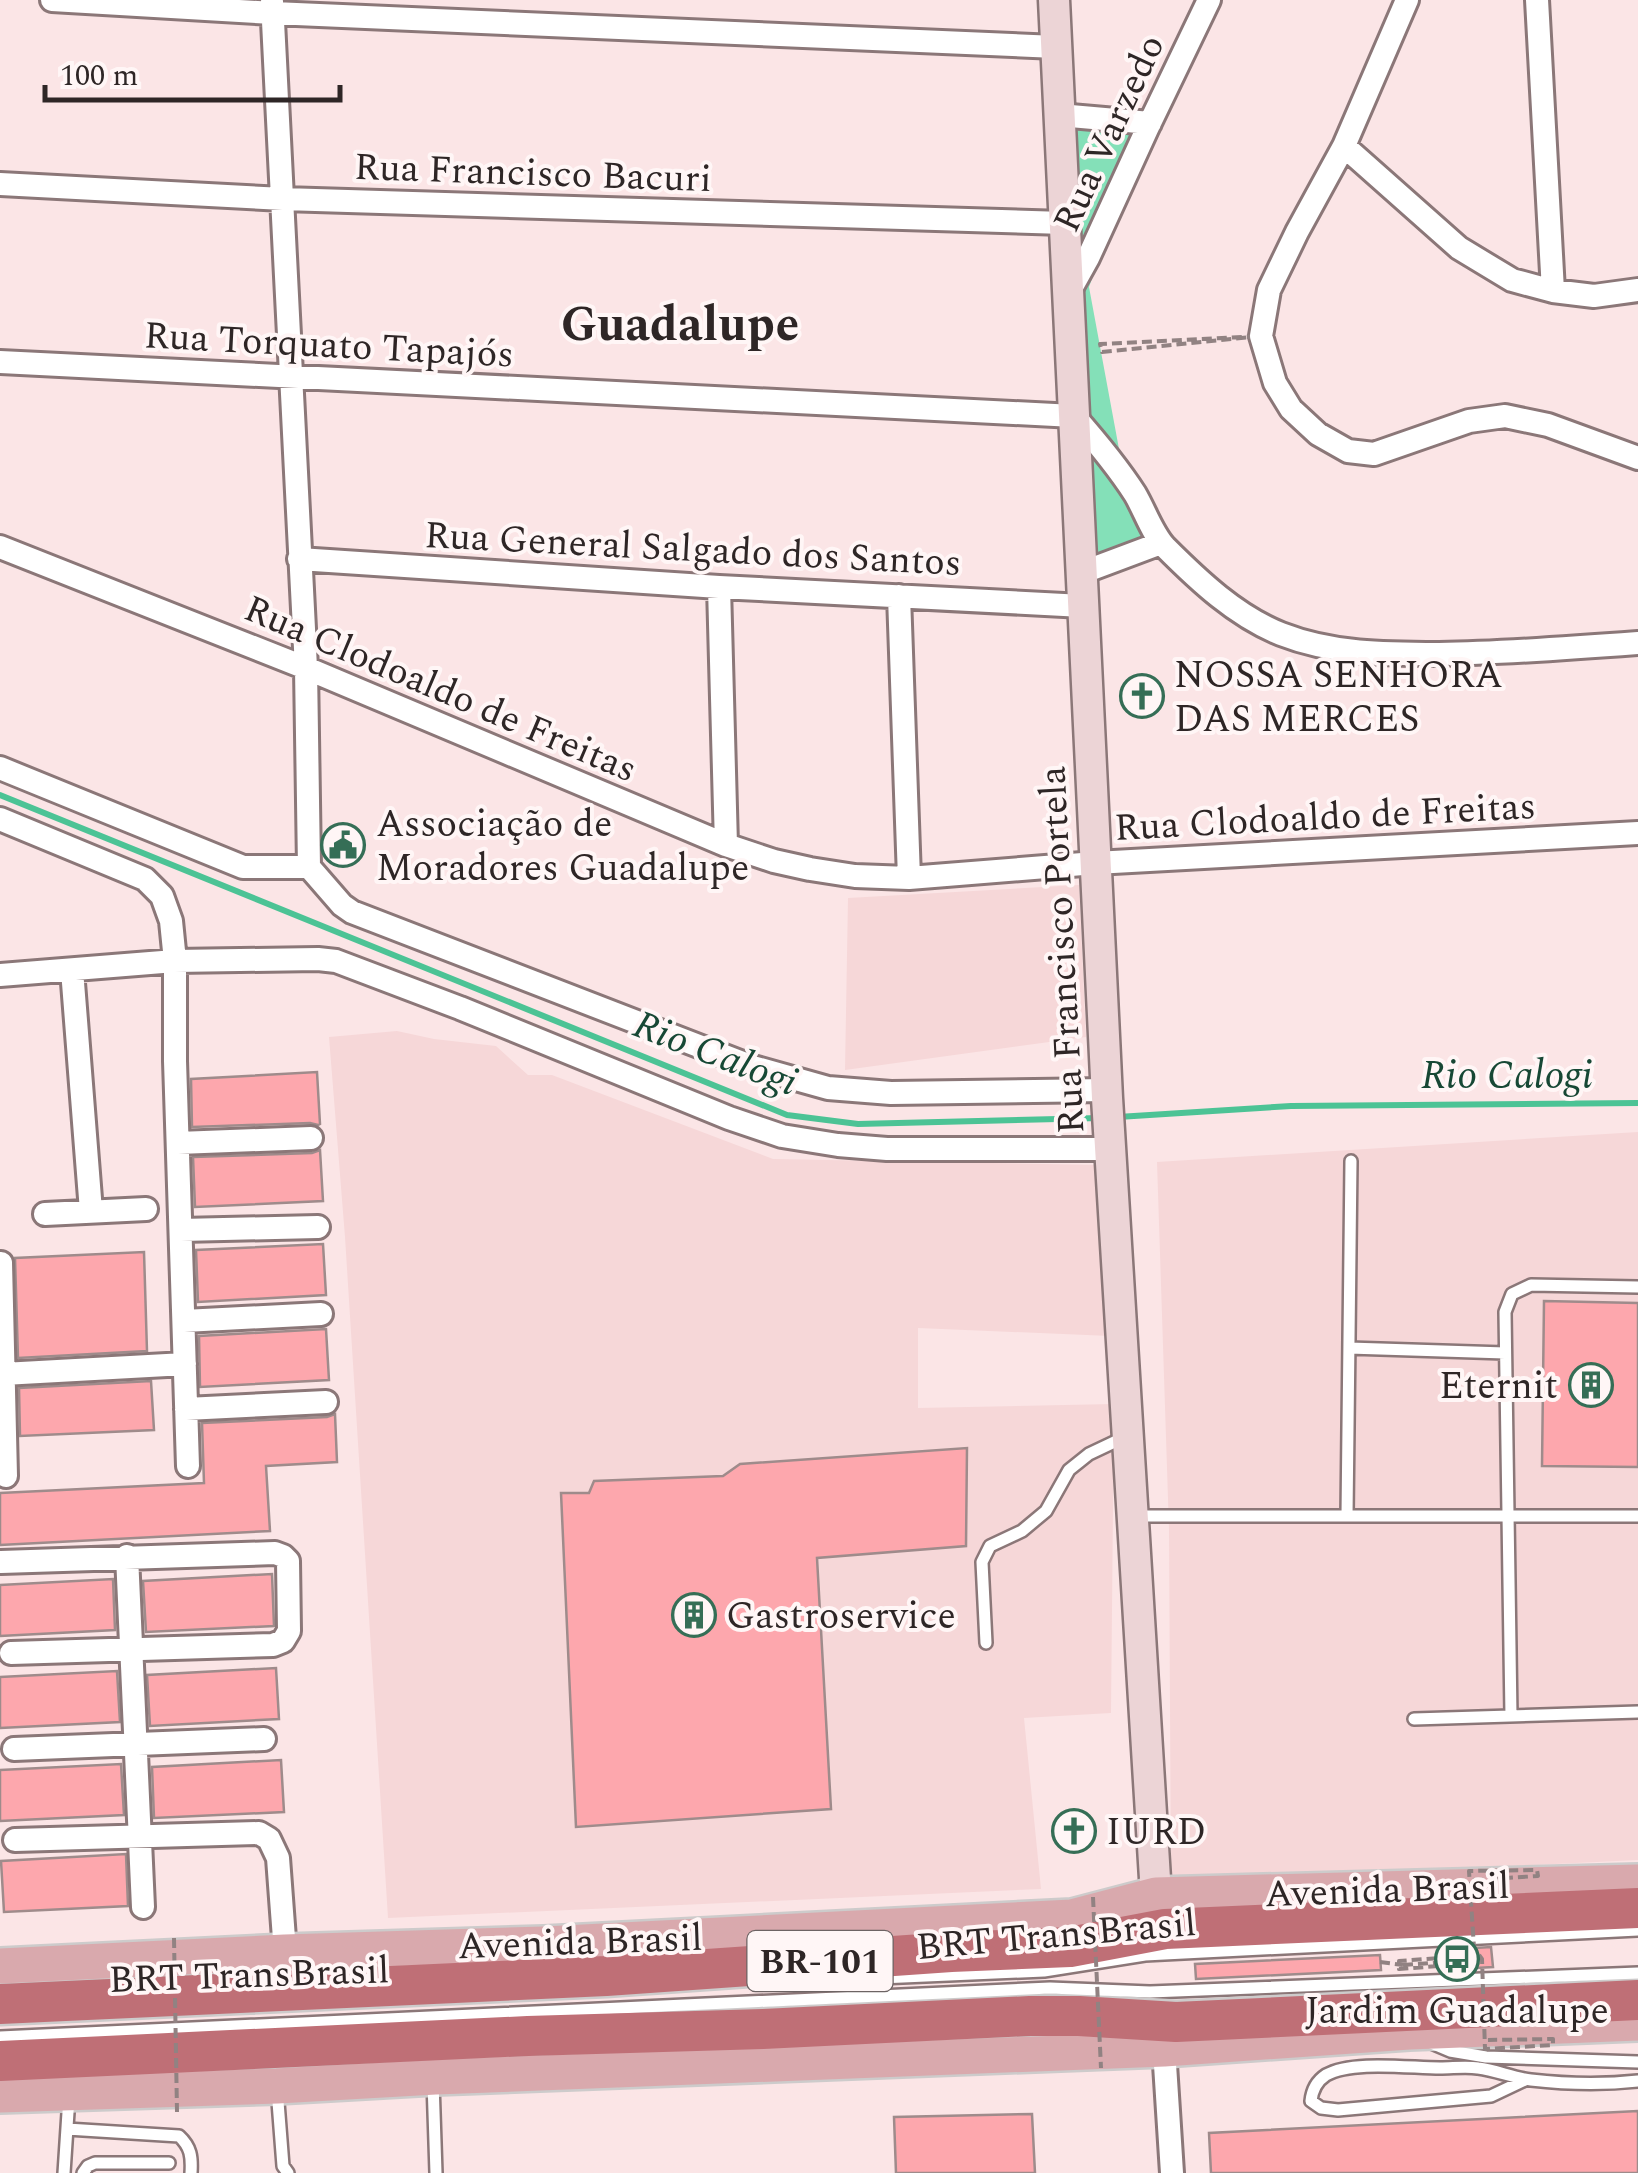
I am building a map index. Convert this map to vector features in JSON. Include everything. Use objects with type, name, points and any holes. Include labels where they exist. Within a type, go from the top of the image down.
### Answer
[{"type":"highway","name":"Avenida Brasil","points":[[0,2004],[606,1976],[1070,1947],[1165,1928],[1638,1908]]},
{"type":"highway","name":"BR-101","points":[[0,2060],[1030,2016],[1176,2022],[1638,2000]]},
{"type":"main road","name":"Avenida Brasil","points":[[0,1966],[1072,1917],[1156,1896],[1638,1882]]},
{"type":"main road","points":[[0,2095],[1164,2048],[1409,2032],[1638,2023]]},
{"type":"street","points":[[52,0],[273,7],[1056,47]]},
{"type":"street","name":"Rua Francisco Portela","points":[[1054,0],[1107,1094],[1156,1896]]},
{"type":"street","name":"Rua Varzedo","points":[[1068,294],[1209,0]]},
{"type":"street","points":[[1407,0],[1344,146],[1269,290],[1262,336],[1275,383],[1292,409],[1318,434],[1348,451],[1374,454],[1469,420],[1504,416],[1548,425],[1638,458]]},
{"type":"street","points":[[1538,0],[1553,291]]},
{"type":"street","points":[[273,7],[306,668],[308,868],[352,912],[752,1067],[828,1088],[891,1093],[1107,1094]]},
{"type":"street","points":[[1059,115],[1150,122]]},
{"type":"street","points":[[1344,146],[1458,248],[1512,280],[1594,296],[1638,290]]},
{"type":"street","name":"Rua Francisco Bacuri","points":[[0,184],[283,199],[1064,223]]},
{"type":"street","name":"Rua Torquato Tapajós","points":[[0,362],[1074,416]]},
{"type":"street","points":[[1074,416],[1103,448],[1136,495],[1162,543],[1217,596],[1281,634],[1328,648],[1371,654],[1482,653],[1638,643]]},
{"type":"street","points":[[1082,573],[1162,543]]},
{"type":"street","name":"Rua Clodoaldo de Freitas","points":[[0,547],[306,668],[726,846],[810,869],[908,878],[1638,833]]},
{"type":"street","name":"Rua General Salgado dos Santos","points":[[299,559],[719,588],[1083,606]]},
{"type":"street","points":[[719,588],[726,846]]},
{"type":"street","points":[[899,596],[908,878]]},
{"type":"street","points":[[0,768],[243,866],[308,868]]},
{"type":"street","points":[[0,819],[146,879],[162,896],[171,921],[188,1466]]},
{"type":"street","points":[[0,975],[175,961],[318,959],[336,962],[460,1008],[782,1136],[838,1146],[888,1149],[1111,1144]]},
{"type":"street","points":[[72,970],[91,1212]]},
{"type":"street","points":[[178,1143],[311,1138]]},
{"type":"street","points":[[46,1214],[146,1209]]},
{"type":"street","points":[[181,1230],[318,1227]]},
{"type":"street","points":[[1,1263],[6,1476]]},
{"type":"street","points":[[184,1321],[321,1314]]},
{"type":"street","points":[[3,1374],[185,1364]]},
{"type":"street","points":[[186,1409],[326,1402]]},
{"type":"street","points":[[1,1562],[276,1553],[288,1562],[289,1630],[282,1641],[273,1645],[11,1653]]},
{"type":"street","points":[[127,1556],[143,1907]]},
{"type":"street","points":[[14,1748],[264,1739]]},
{"type":"street","points":[[15,1840],[259,1833],[268,1839],[278,1858],[286,1952]]},
{"type":"street","points":[[1164,2048],[1172,2173]]},
{"type":"lane","points":[[1347,1516],[1351,1161]]},
{"type":"lane","points":[[1511,1716],[1505,1312],[1512,1294],[1531,1285],[1638,1287]]},
{"type":"lane","points":[[1349,1348],[1505,1353]]},
{"type":"lane","points":[[986,1643],[982,1562],[990,1546],[1022,1531],[1046,1511],[1069,1470],[1079,1462],[1128,1436]]},
{"type":"lane","points":[[1132,1516],[1638,1516]]},
{"type":"lane","points":[[1414,1719],[1638,1712]]},
{"type":"lane","name":"BRT TransBrasil","points":[[829,1980],[1044,1971],[1145,1955],[1638,1930]]},
{"type":"lane","name":"BRT TransBrasil","points":[[0,2037],[1050,1988],[1150,1992],[1638,1973]]},
{"type":"lane","name":"BRT TransBrasil","points":[[0,2014],[614,1988]]},
{"type":"lane","points":[[1409,2032],[1450,2051],[1486,2056],[1638,2062]]},
{"type":"lane","points":[[1525,2080],[1491,2096],[1338,2110],[1321,2108],[1311,2101],[1317,2084],[1325,2076],[1361,2067],[1472,2067],[1525,2080],[1578,2084],[1638,2082]]},
{"type":"lane","points":[[434,2077],[436,2173]]},
{"type":"lane","points":[[277,2086],[283,2166],[288,2173]]},
{"type":"lane","points":[[64,2173],[70,2092]]},
{"type":"lane","points":[[67,2129],[179,2136],[192,2156],[192,2173]]},
{"type":"lane","points":[[84,2173],[95,2163],[169,2163]]},
{"type":"path","points":[[1262,336],[1102,352],[1100,344],[1226,338],[1262,336]]},
{"type":"path","points":[[1473,1880],[1538,1876],[1538,1870],[1469,1871],[1474,1948],[1482,1959],[1485,2049],[1553,2045],[1553,2039],[1488,2040]]},
{"type":"path","points":[[1093,1897],[1101,2068]]},
{"type":"path","points":[[174,1938],[177,2112]]},
{"type":"path","points":[[1380,1962],[1403,1965],[1464,1960],[1464,1964],[1400,1969],[1399,1961],[1480,1955]]},
{"type":"shaded area","points":[[1079,885],[1086,1037],[845,1070],[848,898]]},
{"type":"shaded area","points":[[397,1031],[496,1046],[528,1075],[552,1075],[773,1159],[1099,1165],[1110,1336],[918,1328],[918,1408],[1114,1404],[1111,1713],[1024,1718],[1041,1889],[388,1918],[329,1037]]},
{"type":"shaded area","points":[[1638,1132],[1638,1860],[1171,1883],[1169,1529],[1157,1162]]},
{"type":"green space","points":[[1059,119],[1147,124],[1089,287],[1129,503],[1156,541],[1091,562]]},
{"type":"building","points":[[317,1072],[318,1125],[192,1127],[191,1079]]},
{"type":"building","points":[[320,1150],[323,1201],[195,1207],[193,1157]]},
{"type":"building","points":[[323,1244],[326,1295],[198,1302],[196,1250]]},
{"type":"building","points":[[144,1252],[147,1351],[18,1358],[15,1258]]},
{"type":"building","name":"Eternit","points":[[1544,1301],[1638,1303],[1638,1467],[1542,1466]]},
{"type":"building","points":[[326,1329],[329,1380],[200,1387],[199,1336]]},
{"type":"building","points":[[151,1381],[154,1430],[20,1436],[19,1388]]},
{"type":"building","points":[[335,1414],[337,1462],[266,1466],[270,1531],[0,1545],[0,1493],[204,1483],[202,1423]]},
{"type":"building","name":"Gastroservice","points":[[967,1448],[966,1546],[817,1558],[831,1809],[576,1827],[561,1493],[589,1493],[594,1481],[723,1476],[740,1464]]},
{"type":"building","points":[[272,1574],[274,1626],[146,1632],[143,1581]]},
{"type":"building","points":[[113,1579],[115,1630],[0,1636],[0,1585]]},
{"type":"building","points":[[276,1668],[279,1719],[150,1726],[147,1675]]},
{"type":"building","points":[[117,1671],[120,1722],[0,1728],[0,1677]]},
{"type":"building","points":[[281,1760],[284,1812],[154,1818],[152,1767]]},
{"type":"building","points":[[121,1764],[124,1815],[0,1821],[0,1770]]},
{"type":"building","points":[[126,1854],[128,1906],[4,1912],[1,1861]]},
{"type":"building","points":[[1491,1947],[1493,1967],[1458,1969],[1457,1949]]},
{"type":"building","points":[[1380,1955],[1381,1970],[1196,1979],[1195,1964]]},
{"type":"building","points":[[1638,2111],[1638,2173],[1211,2173],[1209,2133]]},
{"type":"building","points":[[1032,2114],[1035,2173],[896,2173],[894,2117]]},
{"type":"waterway","name":"Rio Calogi","points":[[0,795],[787,1115],[858,1124],[1100,1118]]},
{"type":"waterway","name":"Rio Calogi","points":[[1118,1117],[1291,1106],[1638,1103]]},
{"type":"place","name":"NOSSA SENHORA DAS MERCES","points":[[1142,696]]},
{"type":"place","name":"Associação de Moradores Guadalupe","points":[[343,845]]},
{"type":"place","name":"Eternit","points":[[1591,1385]]},
{"type":"place","name":"Gastroservice","points":[[694,1615]]},
{"type":"place","name":"IURD","points":[[1074,1831]]},
{"type":"place","name":"Jardim Guadalupe","points":[[1457,1959]]},
{"type":"district","name":"Guadalupe","points":[[680,323]]}]
